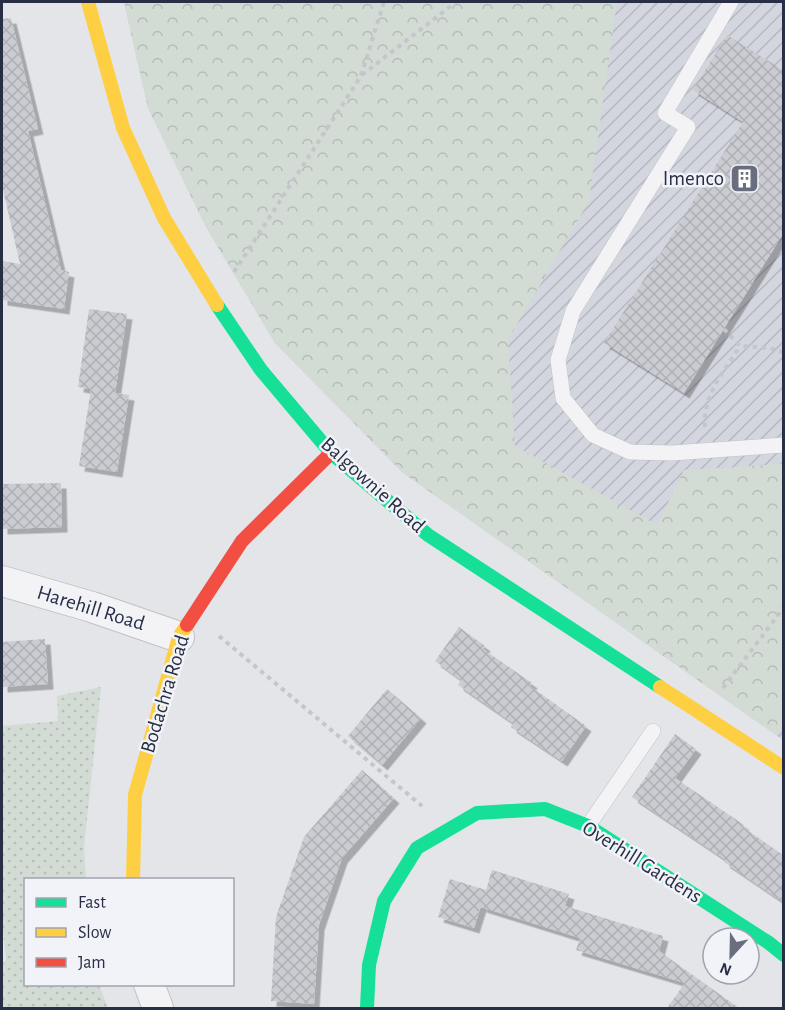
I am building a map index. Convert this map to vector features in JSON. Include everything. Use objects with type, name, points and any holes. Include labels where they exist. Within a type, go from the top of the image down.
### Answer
[{"type":"street","name":"Balgownie Road","points":[[88,2],[123,128],[164,218],[214,302],[261,370],[331,453],[428,535],[783,768]]},
{"type":"street","name":"Bodachra Road","points":[[133,878],[135,795],[150,732],[186,625],[242,541],[331,453]]},
{"type":"street","name":"Harehill Road","points":[[2,582],[92,607],[186,625]]},
{"type":"street","name":"Overhill Gardens","points":[[367,1008],[369,965],[384,901],[417,848],[477,813],[545,809],[588,826],[769,943],[783,955]]},
{"type":"street","points":[[151,986],[158,1008]]},
{"type":"lane","points":[[731,2],[665,113],[688,127],[573,311],[558,360],[563,398],[593,435],[630,452],[672,453],[783,445]]},
{"type":"lane","points":[[588,826],[653,731]]},
{"type":"path","points":[[235,269],[361,76],[384,2]]},
{"type":"path","points":[[361,76],[445,8],[456,2]]},
{"type":"path","points":[[724,329],[740,346],[770,348],[783,353]]},
{"type":"path","points":[[708,451],[704,419],[712,390],[740,346]]},
{"type":"path","points":[[703,714],[783,607]]},
{"type":"path","points":[[186,625],[449,829]]},
{"type":"shaded area","points":[[124,2],[783,2],[783,740],[403,473],[275,343],[206,227],[148,108]]},
{"type":"green space","points":[[124,2],[617,2],[589,201],[508,340],[515,446],[657,525],[684,470],[783,464],[784,723],[776,735],[403,473],[275,343],[206,227],[148,108]]},
{"type":"green space","points":[[101,687],[84,847],[86,878],[24,878],[24,986],[99,986],[108,1008],[2,1008],[2,964],[6,960],[2,923],[2,726],[58,721],[57,696]]},
{"type":"building","points":[[11,18],[38,129],[28,131],[61,270],[69,272],[64,309],[2,300],[2,261],[20,264],[2,185],[2,19]]},
{"type":"building","name":"Imenco","points":[[727,35],[783,70],[783,234],[684,393],[604,343],[743,122],[693,90]]},
{"type":"building","points":[[89,309],[127,314],[115,393],[129,395],[117,472],[79,466],[91,389],[78,387]]},
{"type":"building","points":[[61,483],[62,527],[2,529],[2,484]]},
{"type":"building","points":[[459,627],[485,646],[483,649],[532,683],[530,686],[586,726],[562,761],[511,727],[513,723],[458,685],[461,680],[435,661]]},
{"type":"building","points":[[45,639],[48,684],[2,687],[2,642]]},
{"type":"building","points":[[387,689],[421,718],[382,765],[348,736]]},
{"type":"building","points":[[675,734],[696,749],[675,778],[783,855],[783,902],[724,862],[726,860],[632,797]]},
{"type":"building","points":[[362,770],[394,798],[342,858],[319,925],[314,1004],[271,1001],[276,917],[304,837]]},
{"type":"building","points":[[492,870],[569,894],[565,906],[663,936],[659,951],[701,981],[701,986],[708,986],[739,1008],[667,1008],[685,983],[576,950],[580,938],[481,907]]},
{"type":"building","points":[[450,879],[486,890],[474,928],[438,917]]},
{"type":"traffic: fast","points":[[217,305],[261,370],[331,453],[428,535],[660,687]]},
{"type":"traffic: fast","points":[[367,1008],[369,965],[384,901],[417,848],[477,813],[545,809],[588,826],[784,955]]},
{"type":"traffic: slow","points":[[88,2],[123,128],[164,218],[217,305]]},
{"type":"traffic: slow","points":[[133,878],[135,795],[179,637],[187,625]]},
{"type":"traffic: slow","points":[[660,687],[784,768]]},
{"type":"traffic: jam","points":[[187,625],[242,541],[331,453]]},
{"type":"place","name":"Imenco","points":[[745,178]]}]
